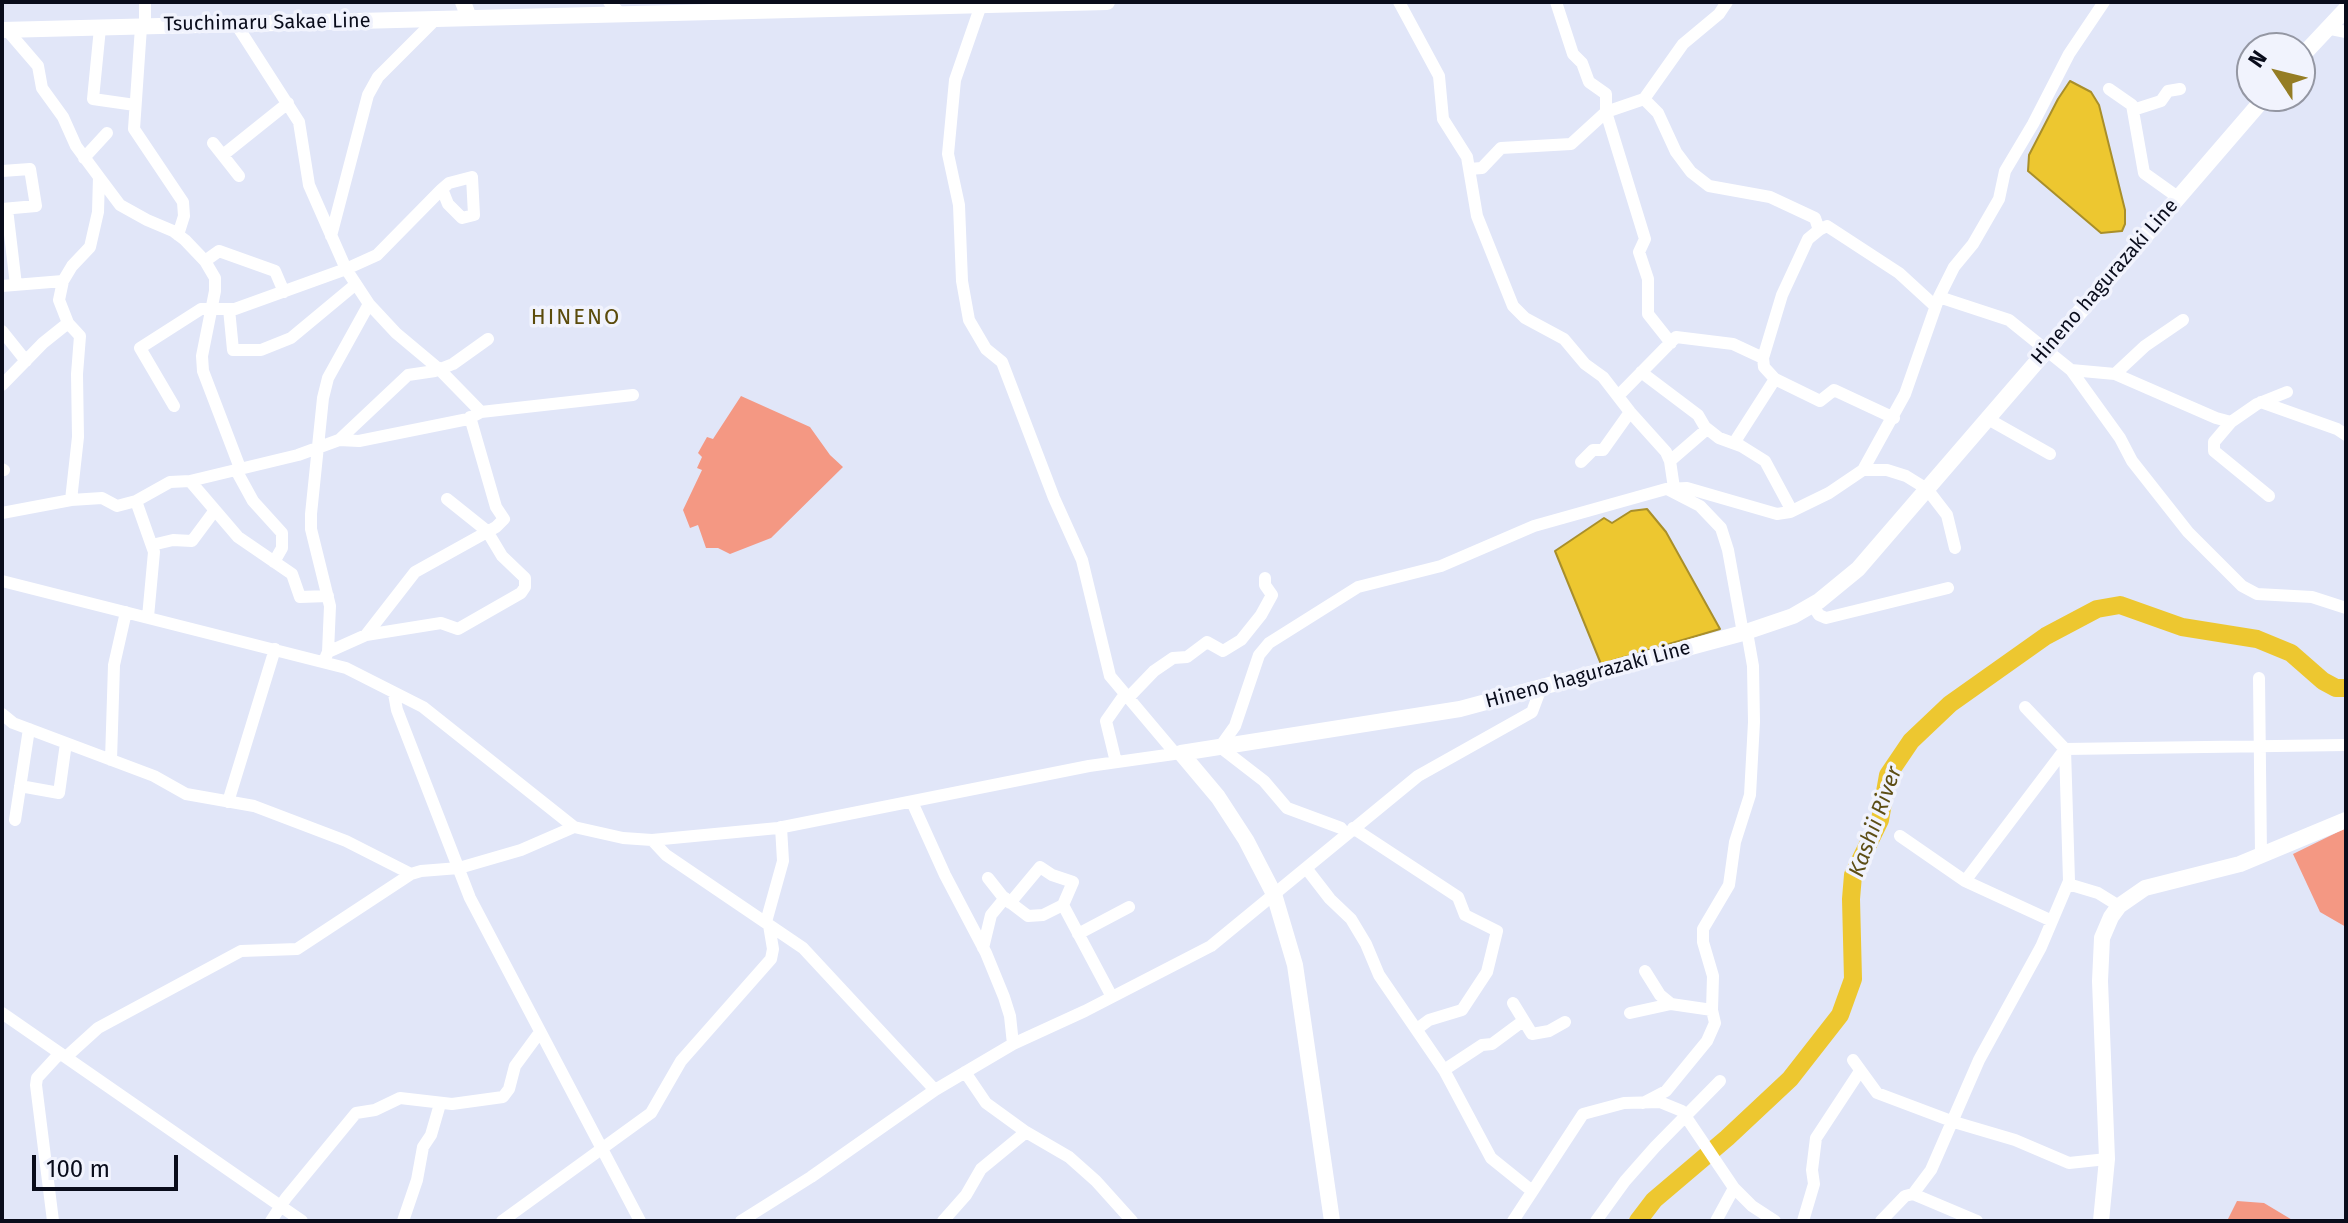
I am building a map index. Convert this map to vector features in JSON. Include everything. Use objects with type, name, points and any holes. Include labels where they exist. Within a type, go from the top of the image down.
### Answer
[{"type":"main road","name":"Tsuchimaru Sakae Line","points":[[5,30],[436,19],[466,10],[1107,2]]},
{"type":"main road","points":[[2316,40],[2346,9]]},
{"type":"main road","name":"Hineno hagurazaki Line","points":[[1178,753],[1460,709],[1745,633],[1793,616],[1858,569],[2252,112]]},
{"type":"main road","points":[[1178,753],[1225,808],[1246,840],[1274,894],[1295,965],[1332,1221]]},
{"type":"main road","points":[[2101,1221],[2107,1159],[2100,981],[2102,938],[2119,906],[2145,888],[2240,864],[2346,820]]},
{"type":"street","points":[[145,2],[134,129],[183,202],[184,216],[178,235]]},
{"type":"street","points":[[1399,2],[1439,76],[1443,119],[1462,145],[1477,216],[1513,306],[1525,318],[1564,339],[1585,364],[1603,377],[1619,395],[1666,452],[1670,461],[1670,489]]},
{"type":"street","points":[[1556,2],[1573,54],[1582,63],[1589,82],[1606,94],[1606,112],[1645,239],[1639,252],[1648,279],[1648,314],[1671,343]]},
{"type":"street","points":[[1469,169],[1482,168],[1501,148],[1571,144],[1606,112],[1644,99],[1683,44],[1719,14],[1727,2]]},
{"type":"street","points":[[1417,1029],[1429,1020],[1462,1010],[1487,972],[1497,931],[1465,915],[1458,897],[1350,831],[1287,808],[1264,781],[1220,747],[1235,726],[1259,655],[1269,643],[1358,587],[1441,566],[1534,526],[1670,489],[1687,488],[1777,514],[1792,511],[1829,493],[1863,470],[1905,394],[1937,302],[1954,267],[1973,244],[1999,199],[2005,171],[2069,54],[2104,2]]},
{"type":"street","points":[[987,4],[955,80],[948,154],[959,205],[962,281],[969,320],[986,349],[1002,362],[1054,498],[1082,560],[1110,676],[1178,753]]},
{"type":"street","points":[[331,236],[368,95],[378,77],[436,19]]},
{"type":"street","points":[[236,24],[299,122],[309,185],[346,269],[369,304],[396,333],[439,369],[476,415],[496,507],[504,519],[415,572],[366,635]]},
{"type":"street","points":[[100,28],[93,99],[135,105]]},
{"type":"street","points":[[2326,28],[2346,32]]},
{"type":"street","points":[[5,30],[38,66],[42,88],[63,117],[76,146],[120,205],[178,235],[205,261],[215,278],[202,356],[203,371],[238,469],[253,501],[282,533],[282,548],[274,562]]},
{"type":"street","points":[[2109,89],[2132,105],[2144,173],[2179,198]]},
{"type":"street","points":[[2133,110],[2161,101],[2168,91],[2180,89]]},
{"type":"street","points":[[1644,99],[1658,113],[1676,152],[1691,172],[1709,186],[1770,197],[1815,218],[1819,230]]},
{"type":"street","points":[[223,155],[288,103]]},
{"type":"street","points":[[84,158],[107,133]]},
{"type":"street","points":[[213,143],[239,176]]},
{"type":"street","points":[[2,171],[30,169],[36,206],[4,209],[7,246],[16,285]]},
{"type":"street","points":[[71,500],[78,437],[80,336],[68,323],[59,300],[63,281],[90,247],[98,212],[99,177]]},
{"type":"street","points":[[174,406],[140,348],[201,309],[229,309],[284,292],[377,255],[442,189]]},
{"type":"street","points":[[1894,418],[1834,390],[1820,401],[1775,379],[1764,367],[1763,358],[1782,295],[1808,239],[1827,226],[1937,302],[2009,320],[2071,370],[2120,438],[2132,461],[2188,532],[2242,586],[2257,594],[2312,597],[2346,608]]},
{"type":"street","points":[[205,261],[219,251],[275,271],[284,292]]},
{"type":"street","points":[[2,286],[63,281]]},
{"type":"street","points":[[229,309],[233,350],[261,350],[291,338],[356,284]]},
{"type":"street","points":[[326,656],[330,606],[311,529],[323,398],[328,378],[369,304]]},
{"type":"street","points":[[2115,374],[2145,346],[2183,320]]},
{"type":"street","points":[[2,385],[68,323]]},
{"type":"street","points":[[2,331],[26,361]]},
{"type":"street","points":[[1619,395],[1676,337],[1733,344],[1763,358]]},
{"type":"street","points":[[339,440],[408,375],[453,364],[488,339]]},
{"type":"street","points":[[2071,370],[2115,374],[2231,422]]},
{"type":"street","points":[[1641,372],[1698,415],[1707,429],[1719,438],[1765,461],[1792,511]]},
{"type":"street","points":[[1734,443],[1775,379]]},
{"type":"street","points":[[2269,496],[2214,451],[2214,442],[2231,422],[2261,402],[2287,392]]},
{"type":"street","points":[[2,513],[71,500],[102,498],[117,506],[136,501],[170,482],[190,481],[298,455],[339,440],[359,441],[476,415],[633,395]]},
{"type":"street","points":[[2261,402],[2346,435]]},
{"type":"street","points":[[1581,462],[1593,450],[1603,450],[1630,412]]},
{"type":"street","points":[[1988,419],[2050,454]]},
{"type":"street","points":[[1670,461],[1707,429]]},
{"type":"street","points":[[1863,470],[1887,470],[1906,476],[1927,489],[1947,515],[1955,548]]},
{"type":"street","points":[[190,481],[238,537],[292,574],[300,597],[328,596]]},
{"type":"street","points":[[1643,1103],[1666,1091],[1707,1041],[1715,1023],[1712,1010],[1713,976],[1703,942],[1703,929],[1729,885],[1735,842],[1750,795],[1754,680],[1728,550],[1721,528],[1700,506],[1670,489]]},
{"type":"street","points":[[326,656],[366,635],[441,623],[458,629],[521,593],[525,578],[502,556],[487,531],[447,499]]},
{"type":"street","points":[[136,501],[154,552],[148,617]]},
{"type":"street","points":[[152,545],[173,540],[192,541],[215,510]]},
{"type":"street","points":[[1116,762],[1106,721],[1127,696],[1173,658],[1187,657],[1207,642],[1223,651],[1241,640],[1272,595],[1265,585],[1265,578]]},
{"type":"street","points":[[2,581],[275,649],[326,656],[423,707],[574,827],[623,838],[652,840],[781,827],[1116,762],[1178,753]]},
{"type":"street","points":[[1812,604],[1819,615],[1826,618],[1948,588]]},
{"type":"street","points":[[111,760],[114,665],[126,612]]},
{"type":"street","points":[[1241,640],[1259,655]]},
{"type":"street","points":[[228,802],[275,649]]},
{"type":"street","points":[[2259,678],[2261,855]]},
{"type":"street","points":[[741,1221],[965,1072],[1013,1044],[1211,946],[1418,776],[1532,712],[1541,688]]},
{"type":"street","points":[[394,694],[397,710],[470,898],[640,1221]]},
{"type":"street","points":[[1913,1194],[1931,1170],[1979,1060],[2020,988],[2068,884],[2065,749],[2025,707]]},
{"type":"street","points":[[2,714],[13,723],[154,776],[186,794],[254,806],[346,841],[411,874]]},
{"type":"street","points":[[15,820],[29,729]]},
{"type":"street","points":[[20,786],[59,793],[66,743]]},
{"type":"street","points":[[2065,749],[2346,745]]},
{"type":"street","points":[[1965,881],[2065,749]]},
{"type":"street","points":[[912,802],[983,948],[1007,1006],[1013,1044]]},
{"type":"street","points":[[53,1221],[37,1078],[98,1028],[241,951],[297,949],[411,874],[459,868],[521,850],[574,827]]},
{"type":"street","points":[[502,1221],[651,1113],[681,1061],[771,959],[773,949],[767,924],[783,861],[781,827]]},
{"type":"street","points":[[1900,836],[1965,881],[2052,921]]},
{"type":"street","points":[[652,840],[666,855],[803,948],[935,1090]]},
{"type":"street","points":[[983,948],[991,915],[1008,900],[1040,867],[1073,882],[1063,905],[1043,915],[1028,916],[1008,900],[988,878]]},
{"type":"street","points":[[1306,868],[1330,899],[1351,919],[1379,975],[1444,1070],[1491,1158],[1532,1191]]},
{"type":"street","points":[[2068,884],[2098,893],[2119,906]]},
{"type":"street","points":[[1063,905],[1112,997]]},
{"type":"street","points":[[1078,934],[1129,907]]},
{"type":"street","points":[[1645,971],[1660,995],[1671,1004]]},
{"type":"street","points":[[1513,1003],[1532,1034],[1549,1031],[1565,1022]]},
{"type":"street","points":[[1630,1013],[1671,1004],[1712,1010]]},
{"type":"street","points":[[2,1013],[302,1221]]},
{"type":"street","points":[[1444,1070],[1482,1045],[1492,1044],[1523,1021]]},
{"type":"street","points":[[271,1221],[356,1113],[375,1110],[400,1098],[440,1104],[503,1097],[509,1089],[515,1066],[540,1032]]},
{"type":"street","points":[[1803,1221],[1814,1184],[1812,1170],[1816,1138],[1857,1065],[1877,1093],[1954,1122],[2015,1140],[2069,1163],[2107,1159]]},
{"type":"street","points":[[965,1072],[986,1103],[1026,1132],[1069,1157],[1096,1181],[1132,1221]]},
{"type":"street","points":[[1596,1221],[1625,1181],[1720,1081]]},
{"type":"street","points":[[1513,1221],[1583,1114],[1624,1103],[1660,1102],[1682,1111],[1734,1188],[1752,1206],[1775,1221]]},
{"type":"street","points":[[403,1221],[417,1180],[423,1147],[431,1135],[440,1104]]},
{"type":"street","points":[[943,1221],[966,1195],[981,1169],[1026,1132]]},
{"type":"street","points":[[1716,1221],[1734,1188]]},
{"type":"street","points":[[1881,1221],[1905,1196],[1913,1194],[1977,1221]]},
{"type":"shaded area","points":[[2070,81],[2091,92],[2099,105],[2125,210],[2122,231],[2101,233],[2028,171],[2029,155]]},
{"type":"shaded area","points":[[741,396],[810,427],[843,467],[771,538],[730,554],[718,548],[706,548],[698,525],[690,528],[683,510],[702,470],[697,468],[702,457],[698,453],[707,437],[713,439]]},
{"type":"shaded area","points":[[1647,509],[1666,532],[1720,629],[1601,664],[1555,551],[1604,518],[1612,523],[1631,511]]},
{"type":"shaded area","points":[[2346,828],[2346,927],[2320,912],[2293,854]]},
{"type":"shaded area","points":[[2237,1201],[2264,1203],[2294,1221],[2227,1221]]},
{"type":"waterway","name":"Kashii River","points":[[1638,1221],[1654,1200],[1790,1079],[1840,1015],[1853,979],[1853,875],[1880,820],[1888,775],[1911,741],[1950,704],[2046,636],[2097,609],[2120,605],[2182,627],[2257,639],[2291,653],[2323,681],[2336,688],[2346,688]]},
{"type":"district","name":"HINENO","points":[[576,318]]}]
